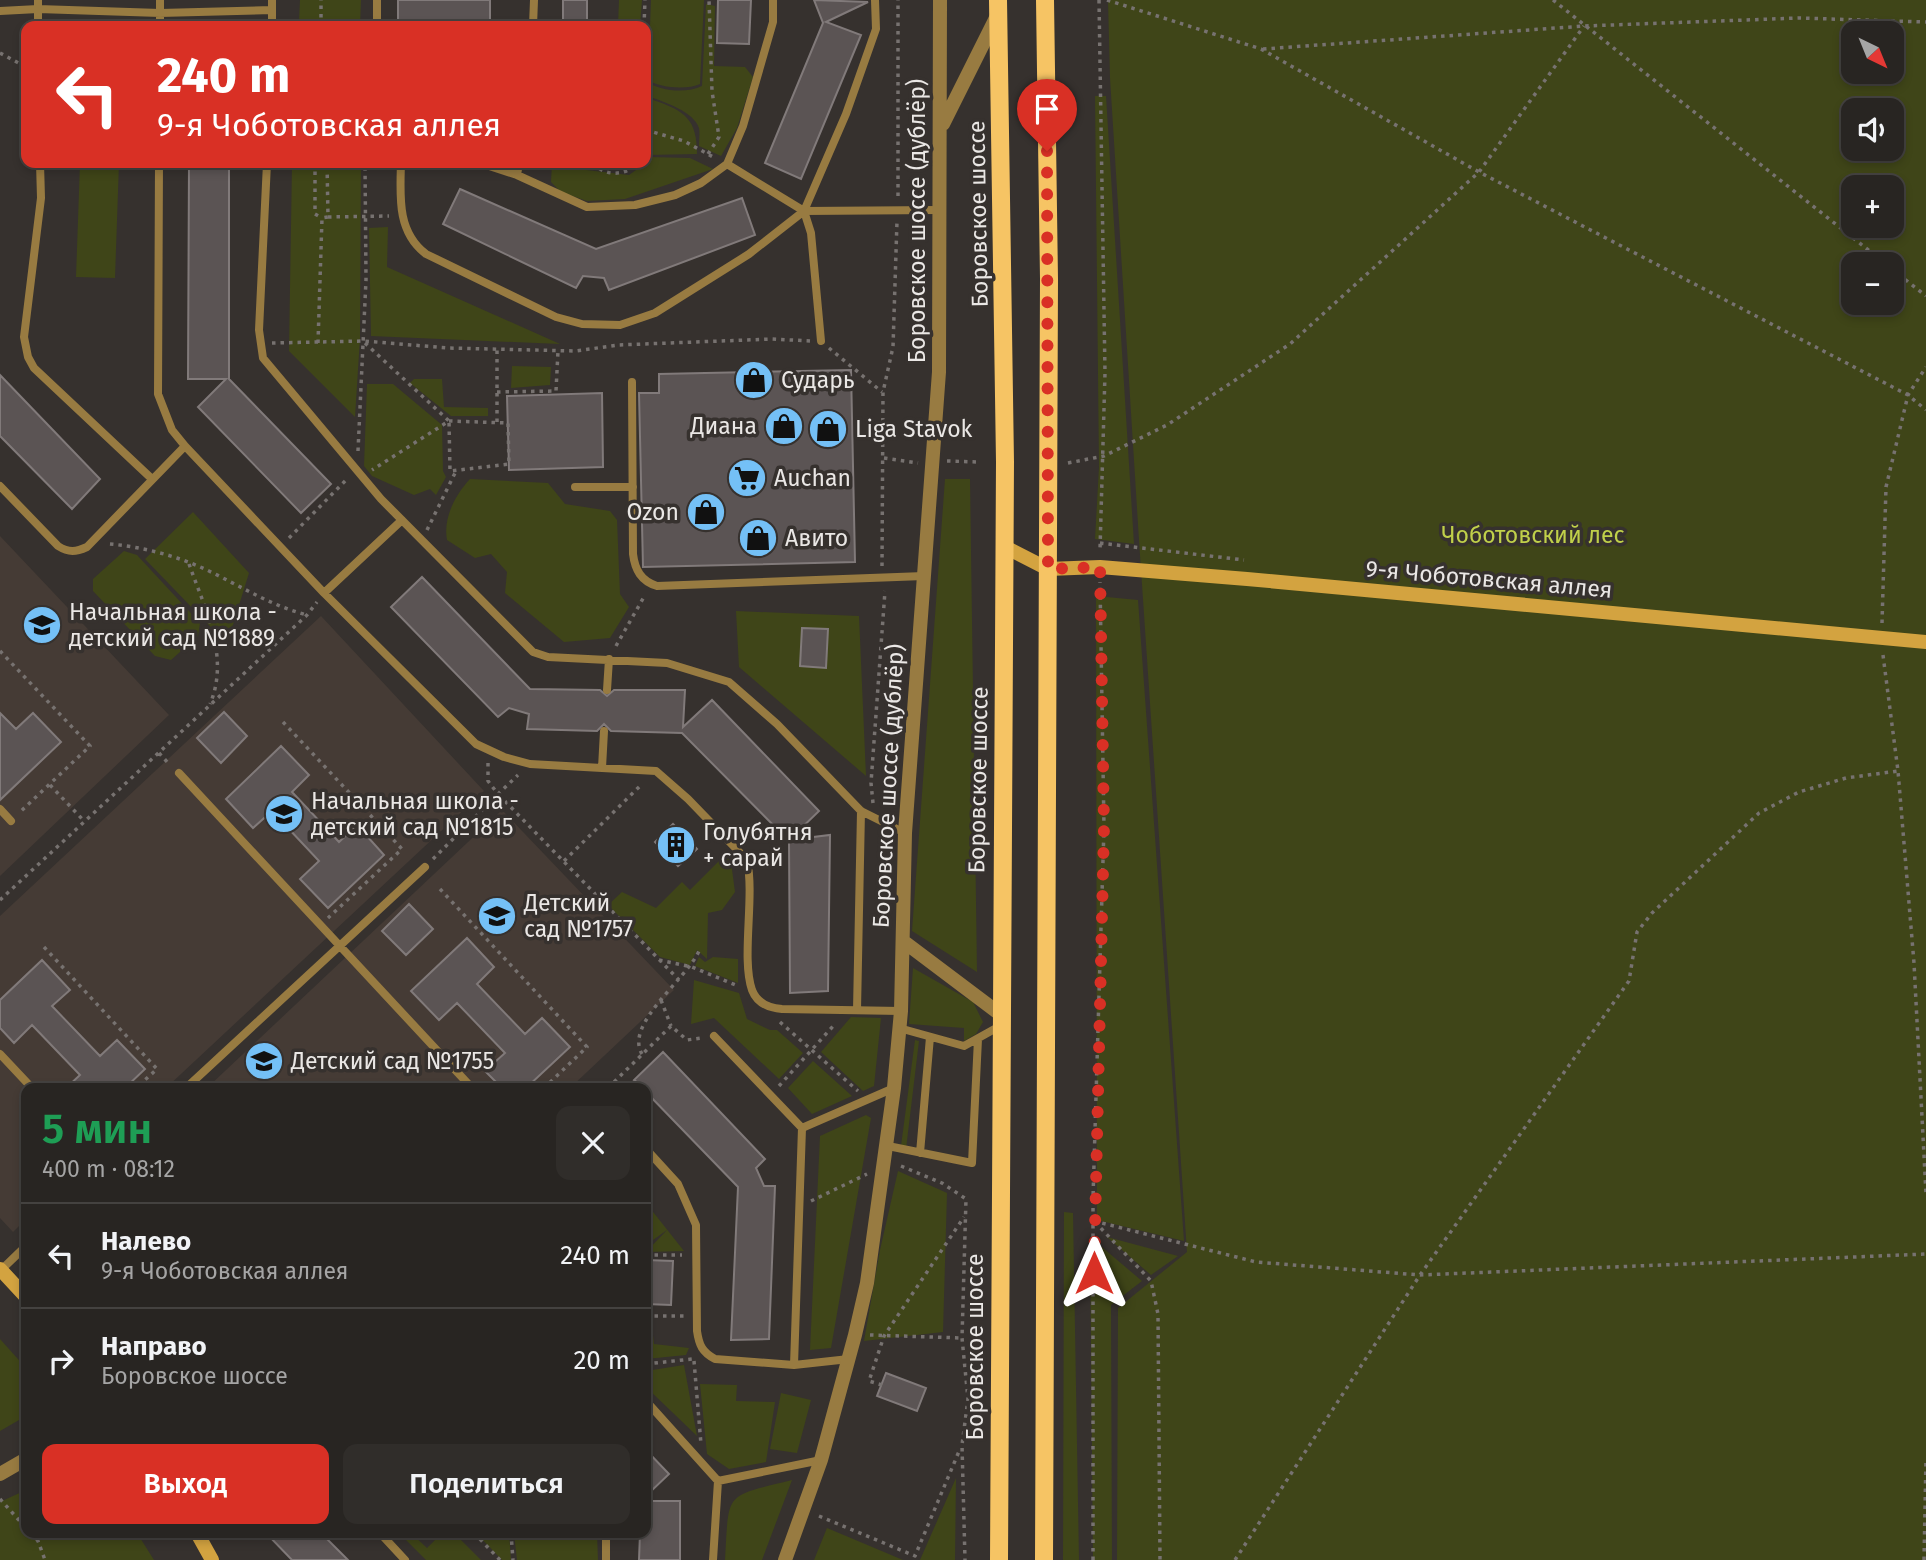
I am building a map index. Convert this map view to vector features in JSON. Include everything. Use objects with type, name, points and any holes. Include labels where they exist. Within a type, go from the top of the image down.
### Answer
[{"type":"main road","points":[[1044,1560],[1049,279],[1045,0]]},
{"type":"main road","name":"Боровское шоссе","points":[[998,6],[1005,294],[999,1560]]},
{"type":"street","name":"Боровское шоссе (дублёр)","points":[[785,1560],[821,1460],[855,1335],[867,1283],[894,1088],[901,1011],[905,833],[923,576],[935,462],[939,372],[940,0]]},
{"type":"street","points":[[941,128],[998,6]]},
{"type":"street","points":[[1005,547],[1048,569]]},
{"type":"street","name":"9-я Чоботовская аллея","points":[[1048,569],[1100,567],[1926,642]]},
{"type":"street","points":[[903,941],[1000,1020]]},
{"type":"street","points":[[0,1270],[21,1292]]},
{"type":"street","points":[[0,1474],[21,1462]]},
{"type":"street","points":[[200,1538],[212,1560]]},
{"type":"lane","points":[[160,0],[160,21]]},
{"type":"lane","points":[[272,0],[272,21]]},
{"type":"lane","points":[[377,0],[377,21]]},
{"type":"lane","points":[[533,21],[534,0]]},
{"type":"lane","points":[[495,168],[517,175],[575,204],[605,208],[675,195],[701,183],[727,164],[743,126],[773,22],[773,0]]},
{"type":"lane","points":[[401,168],[403,224],[406,234],[417,248],[556,317],[582,324],[620,325],[655,313],[748,254],[804,211],[846,114],[876,29],[875,0]]},
{"type":"lane","points":[[0,11],[38,4],[160,13],[272,10]]},
{"type":"lane","points":[[727,164],[804,211],[938,210]]},
{"type":"lane","points":[[40,168],[41,198],[24,337],[28,358],[34,368],[152,479]]},
{"type":"lane","points":[[159,168],[158,394],[173,430],[184,446],[324,593],[465,735],[489,751],[530,764],[656,771],[705,815],[747,860],[753,992],[759,1001],[772,1009],[901,1011]]},
{"type":"lane","points":[[267,168],[260,344],[268,368],[421,541],[533,652],[548,657],[667,663],[729,682],[777,724],[860,811],[905,833]]},
{"type":"lane","points":[[517,175],[518,168]]},
{"type":"lane","points":[[804,211],[811,233],[821,341]]},
{"type":"lane","points":[[632,382],[634,567],[652,584],[923,576]]},
{"type":"lane","points":[[0,486],[58,546],[66,551],[87,547],[184,446]]},
{"type":"lane","points":[[575,487],[633,487]]},
{"type":"lane","points":[[324,593],[401,520]]},
{"type":"lane","points":[[607,690],[608,659]]},
{"type":"lane","points":[[602,768],[604,731]]},
{"type":"lane","points":[[179,773],[467,1083]]},
{"type":"lane","points":[[0,810],[11,821]]},
{"type":"lane","points":[[852,1010],[860,811]]},
{"type":"lane","points":[[191,1083],[425,867]]},
{"type":"lane","points":[[899,1028],[964,1046],[978,1039],[1000,1020]]},
{"type":"lane","points":[[714,1036],[802,1128],[794,1365]]},
{"type":"lane","points":[[920,1153],[930,1037]]},
{"type":"lane","points":[[886,1157],[920,1153],[972,1163],[978,1039]]},
{"type":"lane","points":[[0,1054],[27,1083]]},
{"type":"lane","points":[[802,1128],[894,1088]]},
{"type":"lane","points":[[651,1156],[686,1197],[696,1225],[699,1255],[699,1345],[715,1360],[794,1365],[849,1359]]},
{"type":"lane","points":[[0,1270],[21,1251]]},
{"type":"lane","points":[[651,1407],[718,1481],[713,1560]]},
{"type":"lane","points":[[718,1481],[821,1460]]},
{"type":"lane","points":[[385,1538],[405,1560]]},
{"type":"lane","points":[[606,1538],[606,1560]]},
{"type":"path","points":[[321,0],[321,21]]},
{"type":"path","points":[[644,21],[645,0]]},
{"type":"path","points":[[708,154],[719,137],[712,90],[709,0]]},
{"type":"path","points":[[874,819],[872,783],[884,616],[880,515],[884,458],[883,392],[893,347],[898,211],[898,0]]},
{"type":"path","points":[[1093,1560],[1094,1221],[1104,827],[1100,567],[1104,456],[1105,220],[1098,0]]},
{"type":"path","points":[[1107,0],[1261,49],[1479,172],[1908,395],[1926,410]]},
{"type":"path","points":[[1553,0],[1871,252]]},
{"type":"path","points":[[1261,49],[1584,26],[1799,18],[1926,22]]},
{"type":"path","points":[[1068,463],[1104,456],[1167,425],[1290,344],[1479,172],[1584,26]]},
{"type":"path","points":[[0,53],[21,64]]},
{"type":"path","points":[[651,131],[684,141],[727,164]]},
{"type":"path","points":[[315,168],[315,214],[321,218],[386,216]]},
{"type":"path","points":[[327,168],[328,218]]},
{"type":"path","points":[[360,473],[365,168]]},
{"type":"path","points":[[602,168],[612,174],[633,168]]},
{"type":"path","points":[[318,343],[321,218]]},
{"type":"path","points":[[1904,279],[1926,296]]},
{"type":"path","points":[[260,344],[364,341],[558,351],[618,345],[772,339],[821,341],[883,392]]},
{"type":"path","points":[[281,547],[360,473],[449,421],[508,423],[509,464],[450,471],[449,421],[364,341]]},
{"type":"path","points":[[497,349],[497,422]]},
{"type":"path","points":[[497,392],[556,391],[558,351]]},
{"type":"path","points":[[1926,367],[1908,395],[1886,488],[1881,599],[1914,963],[1926,1194]]},
{"type":"path","points":[[884,458],[923,464]]},
{"type":"path","points":[[947,461],[979,462]]},
{"type":"path","points":[[421,541],[457,470]]},
{"type":"path","points":[[0,900],[307,615],[286,610],[189,564],[139,547],[103,543],[87,547]]},
{"type":"path","points":[[189,564],[214,633],[218,657],[218,678],[209,706]]},
{"type":"path","points":[[608,659],[652,584]]},
{"type":"path","points":[[0,651],[90,746],[11,821]]},
{"type":"path","points":[[283,722],[402,849],[321,925]]},
{"type":"path","points":[[489,751],[486,776],[498,794],[679,980]]},
{"type":"path","points":[[425,867],[530,764]]},
{"type":"path","points":[[564,861],[656,771]]},
{"type":"path","points":[[1235,1560],[1420,1275],[1629,981],[1637,932],[1652,913],[1759,813],[1799,792],[1846,778],[1898,771]]},
{"type":"path","points":[[50,784],[85,822]]},
{"type":"path","points":[[440,889],[587,1047],[549,1083]]},
{"type":"path","points":[[44,947],[158,1069],[142,1083]]},
{"type":"path","points":[[642,1054],[638,1040],[639,1031],[661,1000],[692,967],[699,951]]},
{"type":"path","points":[[658,960],[692,967],[753,992]]},
{"type":"path","points":[[661,1000],[671,1026],[687,1040],[714,1036]]},
{"type":"path","points":[[772,1009],[780,1021],[868,1099]]},
{"type":"path","points":[[771,1095],[852,1010]]},
{"type":"path","points":[[613,1083],[671,1026]]},
{"type":"path","points":[[799,1206],[886,1157],[952,1189],[965,1199],[962,1338],[968,1399],[962,1445],[965,1560]]},
{"type":"path","points":[[882,1385],[869,1381],[884,1336],[965,1215]]},
{"type":"path","points":[[1094,1221],[1256,1262],[1420,1275],[1926,1254]]},
{"type":"path","points":[[1094,1221],[1151,1280],[1158,1314],[1160,1560]]},
{"type":"path","points":[[651,1255],[699,1255]]},
{"type":"path","points":[[651,1316],[698,1316]]},
{"type":"path","points":[[855,1335],[962,1338]]},
{"type":"path","points":[[694,1359],[702,1443],[696,1457]]},
{"type":"path","points":[[651,1363],[694,1359],[715,1360]]},
{"type":"path","points":[[804,1510],[915,1556],[962,1445]]},
{"type":"path","points":[[1924,1560],[1926,1458]]},
{"type":"path","points":[[0,1499],[21,1522]]},
{"type":"path","points":[[35,1538],[45,1560]]},
{"type":"path","points":[[479,1538],[500,1560]]},
{"type":"path","points":[[511,1538],[513,1560]]},
{"type":"shaded area","name":"Начальная школа - детский сад №1889","points":[[0,536],[169,715],[0,876]]},
{"type":"shaded area","name":"Начальная школа - детский сад №1815","points":[[321,616],[484,791],[171,1083],[21,1083],[21,1224],[13,1232],[0,1218],[0,916]]},
{"type":"shaded area","name":"Детский сад №1757","points":[[502,810],[674,990],[575,1083],[212,1083]]},
{"type":"green space","points":[[300,0],[361,0],[360,21],[299,21]]},
{"type":"green space","points":[[619,0],[642,0],[640,21],[618,21]]},
{"type":"green space","points":[[651,0],[704,0],[700,84],[674,87],[651,81]]},
{"type":"green space","name":"Чоботовский лес","points":[[1108,0],[1926,0],[1926,1560],[1117,1560],[1118,1308],[1187,1252],[1110,78]]},
{"type":"green space","points":[[706,4],[715,6],[714,66],[745,67],[753,77],[737,128],[721,156],[699,146],[699,128],[691,117],[678,108],[651,97],[651,84],[673,90],[702,86]]},
{"type":"green space","points":[[1095,96],[1106,96],[1134,544],[1095,539],[1099,467]]},
{"type":"green space","points":[[651,100],[674,108],[687,118],[695,133],[697,154],[651,155]]},
{"type":"green space","points":[[651,157],[690,158],[713,169],[625,199],[587,201],[561,192],[551,182],[552,168],[629,175],[639,168],[651,168]]},
{"type":"green space","points":[[80,168],[119,168],[115,278],[76,277]]},
{"type":"green space","points":[[292,168],[361,168],[360,338],[355,417],[289,351]]},
{"type":"green space","points":[[388,227],[387,267],[560,344],[371,336],[369,228]]},
{"type":"green space","points":[[512,366],[551,367],[550,385],[511,388]]},
{"type":"green space","points":[[414,379],[442,379],[444,407],[488,408],[488,416],[451,416],[410,383]]},
{"type":"green space","points":[[367,384],[393,384],[442,425],[443,471],[446,477],[436,495],[430,489],[414,495],[372,476],[364,466]]},
{"type":"green space","points":[[470,479],[548,483],[565,504],[610,511],[617,520],[620,594],[629,607],[610,638],[564,642],[505,593],[507,572],[491,554],[475,558],[447,540],[451,507]]},
{"type":"green space","points":[[945,479],[970,479],[977,972],[912,931]]},
{"type":"green space","points":[[193,512],[249,573],[227,644],[145,559]]},
{"type":"green space","points":[[124,551],[137,555],[200,623],[198,636],[171,660],[155,656],[93,591],[93,579]]},
{"type":"green space","points":[[1096,596],[1138,600],[1184,1241],[1097,1220]]},
{"type":"green space","points":[[736,611],[859,616],[866,776],[739,667]]},
{"type":"green space","points":[[725,855],[731,862],[735,892],[722,910],[708,913],[707,959],[697,950],[690,965],[660,957],[608,905],[622,892],[656,908],[682,882],[690,890]]},
{"type":"green space","points":[[699,957],[705,962],[713,957],[738,959],[738,983],[695,966]]},
{"type":"green space","points":[[913,968],[973,1002],[983,1022],[976,1034],[964,1041],[964,1028],[909,1024]]},
{"type":"green space","points":[[694,980],[739,993],[747,1019],[770,1030],[777,1030],[803,1053],[779,1079],[714,1018],[691,1024]]},
{"type":"green space","points":[[851,1017],[881,1018],[874,1086],[863,1091],[821,1052]]},
{"type":"green space","points":[[915,1040],[919,1041],[906,1149],[901,1146]]},
{"type":"green space","points":[[813,1061],[852,1096],[812,1114],[788,1088]]},
{"type":"green space","points":[[866,1115],[871,1118],[831,1348],[810,1350],[820,1136]]},
{"type":"green space","points":[[898,1171],[947,1193],[943,1332],[864,1341],[880,1250]]},
{"type":"green space","points":[[651,1209],[684,1251],[651,1252],[651,1247],[667,1230],[651,1241]]},
{"type":"green space","points":[[1064,1212],[1073,1213],[1079,1560],[1063,1560]]},
{"type":"green space","points":[[1090,1237],[1142,1281],[1111,1305],[1112,1560],[1093,1560]]},
{"type":"green space","points":[[1107,1237],[1178,1256],[1151,1275]]},
{"type":"green space","points":[[651,1327],[654,1344],[689,1348],[686,1355],[651,1358]]},
{"type":"green space","points":[[0,1339],[21,1362],[21,1419],[0,1431]]},
{"type":"green space","points":[[684,1365],[697,1436],[651,1392],[651,1370]]},
{"type":"green space","points":[[700,1384],[737,1385],[736,1401],[775,1402],[766,1462],[729,1469],[707,1454]]},
{"type":"green space","points":[[781,1393],[811,1400],[797,1453],[770,1449]]},
{"type":"green space","points":[[956,1478],[955,1560],[920,1560]]},
{"type":"green space","points":[[792,1480],[762,1560],[725,1560],[728,1520],[734,1500],[753,1490]]},
{"type":"green space","points":[[21,1492],[21,1538],[140,1538],[154,1560],[0,1560],[0,1502]]},
{"type":"green space","points":[[827,1528],[903,1560],[814,1560]]},
{"type":"green space","points":[[404,1538],[416,1538],[427,1548],[437,1538],[459,1538],[481,1560],[426,1560]]},
{"type":"green space","points":[[481,1538],[509,1538],[511,1560],[502,1560]]},
{"type":"green space","points":[[515,1538],[597,1538],[598,1560],[517,1560]]},
{"type":"building","points":[[398,0],[490,0],[490,21],[398,21]]},
{"type":"building","points":[[563,0],[587,0],[587,21],[563,21]]},
{"type":"building","points":[[718,0],[751,0],[749,44],[717,43]]},
{"type":"building","points":[[814,0],[868,2],[826,22],[861,35],[801,179],[765,163],[823,23]]},
{"type":"building","points":[[189,168],[229,168],[229,379],[331,484],[301,513],[198,407],[226,379],[188,379]]},
{"type":"building","points":[[460,189],[596,249],[742,198],[755,235],[609,290],[604,278],[583,276],[576,288],[443,224]]},
{"type":"building","name":"Auchan","points":[[851,370],[855,562],[643,567],[639,393],[659,393],[659,374]]},
{"type":"building","points":[[0,375],[100,479],[72,509],[0,436]]},
{"type":"building","points":[[602,393],[603,467],[509,470],[507,396]]},
{"type":"building","points":[[422,577],[530,689],[600,690],[607,696],[614,690],[685,690],[683,727],[712,700],[819,811],[789,840],[830,835],[828,991],[790,993],[789,841],[682,733],[611,731],[604,724],[597,731],[527,729],[529,714],[509,708],[498,717],[391,607]]},
{"type":"building","points":[[802,628],[828,629],[826,668],[800,666]]},
{"type":"building","points":[[224,712],[247,736],[221,763],[197,738]]},
{"type":"building","points":[[0,713],[16,729],[33,713],[61,742],[0,800]]},
{"type":"building","points":[[281,746],[309,775],[292,792],[339,842],[357,825],[384,855],[328,908],[300,879],[319,861],[272,811],[253,828],[226,799]]},
{"type":"building","name":"Голубятня + сарай","points":[[673,824],[697,849],[678,866],[655,842]]},
{"type":"building","points":[[409,904],[433,929],[406,955],[382,931]]},
{"type":"building","points":[[467,938],[494,967],[477,984],[525,1034],[542,1018],[570,1047],[531,1083],[497,1083],[485,1071],[505,1053],[457,1003],[439,1020],[411,991]]},
{"type":"building","points":[[42,960],[70,990],[52,1006],[100,1056],[117,1040],[145,1069],[130,1083],[71,1083],[80,1075],[32,1025],[14,1043],[0,1028],[0,1000]]},
{"type":"building","points":[[663,1052],[765,1159],[756,1168],[764,1186],[775,1186],[769,1339],[731,1340],[738,1187],[651,1097],[651,1083],[638,1083],[634,1080]]},
{"type":"building","points":[[651,1260],[673,1261],[671,1305],[651,1304]]},
{"type":"building","points":[[886,1373],[926,1388],[917,1411],[877,1396]]},
{"type":"building","points":[[651,1455],[669,1474],[651,1491]]},
{"type":"building","points":[[651,1501],[680,1501],[680,1560],[639,1560],[640,1538],[651,1538]]},
{"type":"building","points":[[271,1538],[326,1538],[348,1560],[292,1560]]},
{"type":"place","name":"Сударь","points":[[754,380]]},
{"type":"place","name":"Диана","points":[[784,426]]},
{"type":"place","name":"Liga Stavok","points":[[828,429]]},
{"type":"place","name":"Auchan","points":[[747,478]]},
{"type":"place","name":"Ozon","points":[[706,512]]},
{"type":"place","name":"Авито","points":[[758,538]]},
{"type":"place","name":"Начальная школа - детский сад №1889","points":[[42,625]]},
{"type":"place","name":"Начальная школа - детский сад №1815","points":[[284,814]]},
{"type":"place","name":"Голубятня + сарай","points":[[676,845]]},
{"type":"place","name":"Детский сад №1757","points":[[497,916]]},
{"type":"place","name":"Детский сад №1755","points":[[264,1061]]},
{"type":"route","points":[[1047,151],[1048,569],[1100,567],[1104,827],[1093,1198],[1094,1273]]}]
